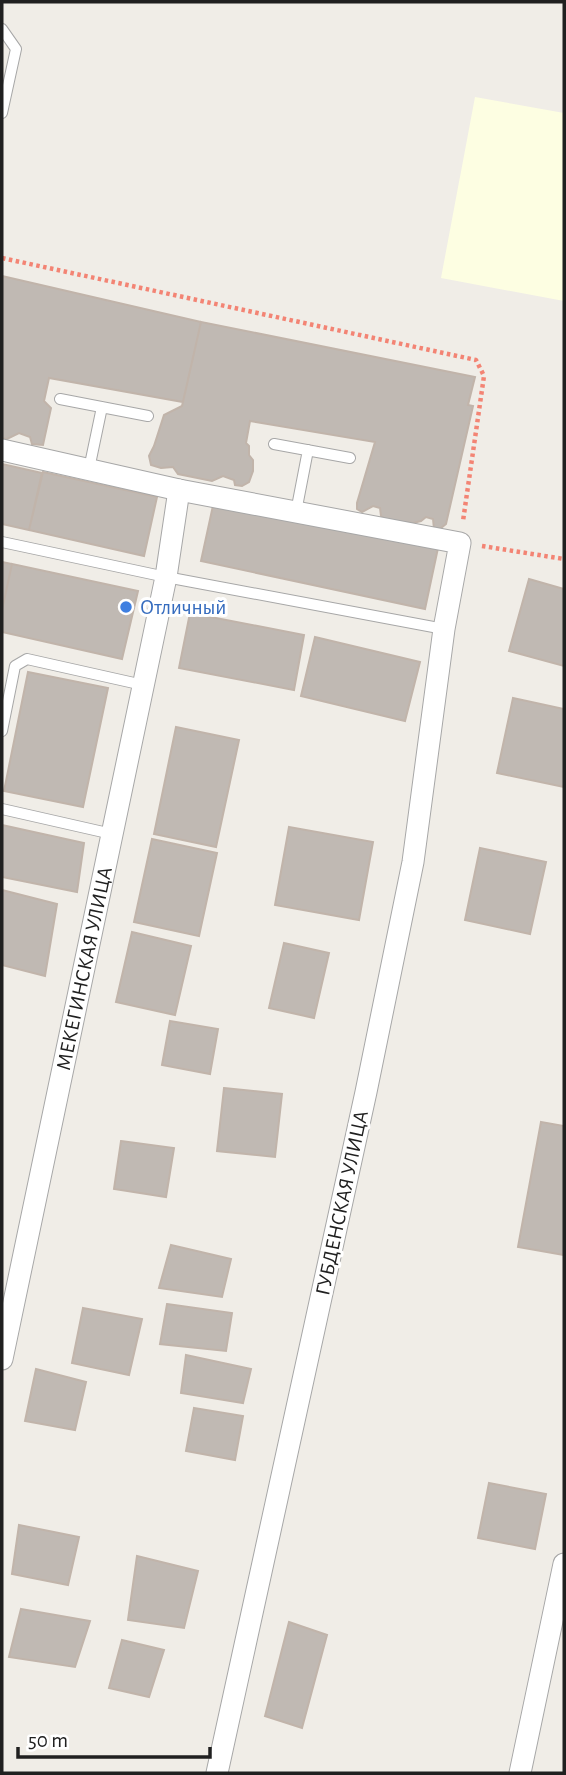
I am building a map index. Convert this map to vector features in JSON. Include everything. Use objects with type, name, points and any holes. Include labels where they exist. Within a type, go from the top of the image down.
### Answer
[{"type":"street","points":[[2,450],[179,489],[460,543]]},
{"type":"street","name":"МЕКЕГИНСКАЯ УЛИЦА","points":[[2,1359],[166,577],[179,489]]},
{"type":"street","name":"ГУБДЕНСКАЯ УЛИЦА","points":[[217,1773],[366,1092],[410,875],[443,629],[460,543]]},
{"type":"street","points":[[520,1773],[564,1564]]},
{"type":"lane","points":[[2,29],[16,49],[2,113]]},
{"type":"lane","points":[[60,399],[148,415]]},
{"type":"lane","points":[[89,469],[102,407]]},
{"type":"lane","points":[[274,444],[350,458]]},
{"type":"lane","points":[[296,512],[308,450]]},
{"type":"lane","points":[[2,542],[166,577],[443,629]]},
{"type":"lane","points":[[2,731],[15,666],[27,659],[143,685]]},
{"type":"lane","points":[[2,809],[112,834]]},
{"type":"path","points":[[2,258],[476,360],[484,376],[460,543],[564,559]]},
{"type":"shaded area","points":[[475,97],[564,113],[564,301],[441,278]]},
{"type":"building","points":[[2,276],[201,322],[183,402],[49,378],[44,401],[51,408],[43,445],[32,444],[30,437],[19,433],[7,439],[2,438]]},
{"type":"building","points":[[201,322],[475,377],[468,405],[473,406],[446,524],[434,529],[433,519],[426,517],[413,523],[388,521],[381,516],[380,508],[373,506],[362,512],[357,509],[375,442],[250,421],[246,443],[253,460],[253,471],[249,482],[242,486],[235,485],[234,480],[223,476],[212,481],[178,474],[173,467],[151,465],[149,456],[164,415],[182,406]]},
{"type":"building","points":[[2,464],[42,473],[29,530],[2,524]]},
{"type":"building","points":[[43,472],[157,497],[144,556],[29,530]]},
{"type":"building","points":[[214,501],[438,548],[425,609],[201,561]]},
{"type":"building","points":[[2,562],[12,564],[2,610]]},
{"type":"building","points":[[12,564],[138,591],[122,659],[2,632],[2,610]]},
{"type":"building","points":[[529,579],[564,589],[564,666],[509,651]]},
{"type":"building","points":[[190,613],[304,635],[294,690],[179,668]]},
{"type":"building","points":[[315,637],[420,662],[405,721],[301,696]]},
{"type":"building","points":[[28,672],[108,688],[83,807],[4,791]]},
{"type":"building","points":[[513,698],[564,709],[564,787],[497,773]]},
{"type":"building","points":[[176,727],[239,740],[216,847],[154,834]]},
{"type":"building","points":[[2,825],[84,843],[77,892],[2,877]]},
{"type":"building","points":[[289,827],[373,842],[359,920],[275,905]]},
{"type":"building","points":[[152,839],[217,853],[199,936],[134,922]]},
{"type":"building","points":[[480,848],[546,862],[530,934],[465,920]]},
{"type":"building","points":[[2,890],[57,904],[45,976],[2,965]]},
{"type":"building","points":[[132,932],[191,946],[175,1015],[116,1002]]},
{"type":"building","points":[[284,943],[329,953],[314,1018],[269,1008]]},
{"type":"building","points":[[170,1021],[218,1029],[210,1074],[162,1065]]},
{"type":"building","points":[[224,1088],[282,1094],[275,1157],[217,1151]]},
{"type":"building","points":[[541,1122],[564,1126],[564,1255],[518,1247]]},
{"type":"building","points":[[121,1141],[174,1148],[166,1197],[114,1189]]},
{"type":"building","points":[[171,1245],[231,1259],[222,1297],[159,1288]]},
{"type":"building","points":[[167,1304],[232,1313],[226,1351],[160,1344]]},
{"type":"building","points":[[83,1308],[142,1319],[129,1375],[72,1363]]},
{"type":"building","points":[[186,1355],[251,1369],[243,1403],[181,1393]]},
{"type":"building","points":[[36,1369],[86,1382],[75,1430],[25,1421]]},
{"type":"building","points":[[194,1408],[243,1416],[235,1460],[186,1451]]},
{"type":"building","points":[[489,1483],[546,1494],[535,1549],[478,1538]]},
{"type":"building","points":[[19,1525],[79,1537],[68,1585],[12,1574]]},
{"type":"building","points":[[137,1556],[198,1571],[184,1628],[128,1620]]},
{"type":"building","points":[[21,1609],[90,1621],[75,1667],[9,1657]]},
{"type":"building","points":[[289,1622],[327,1635],[302,1728],[265,1716]]},
{"type":"building","points":[[122,1640],[164,1650],[149,1697],[109,1688]]},
{"type":"place","name":"Отличный","points":[[126,607]]}]
